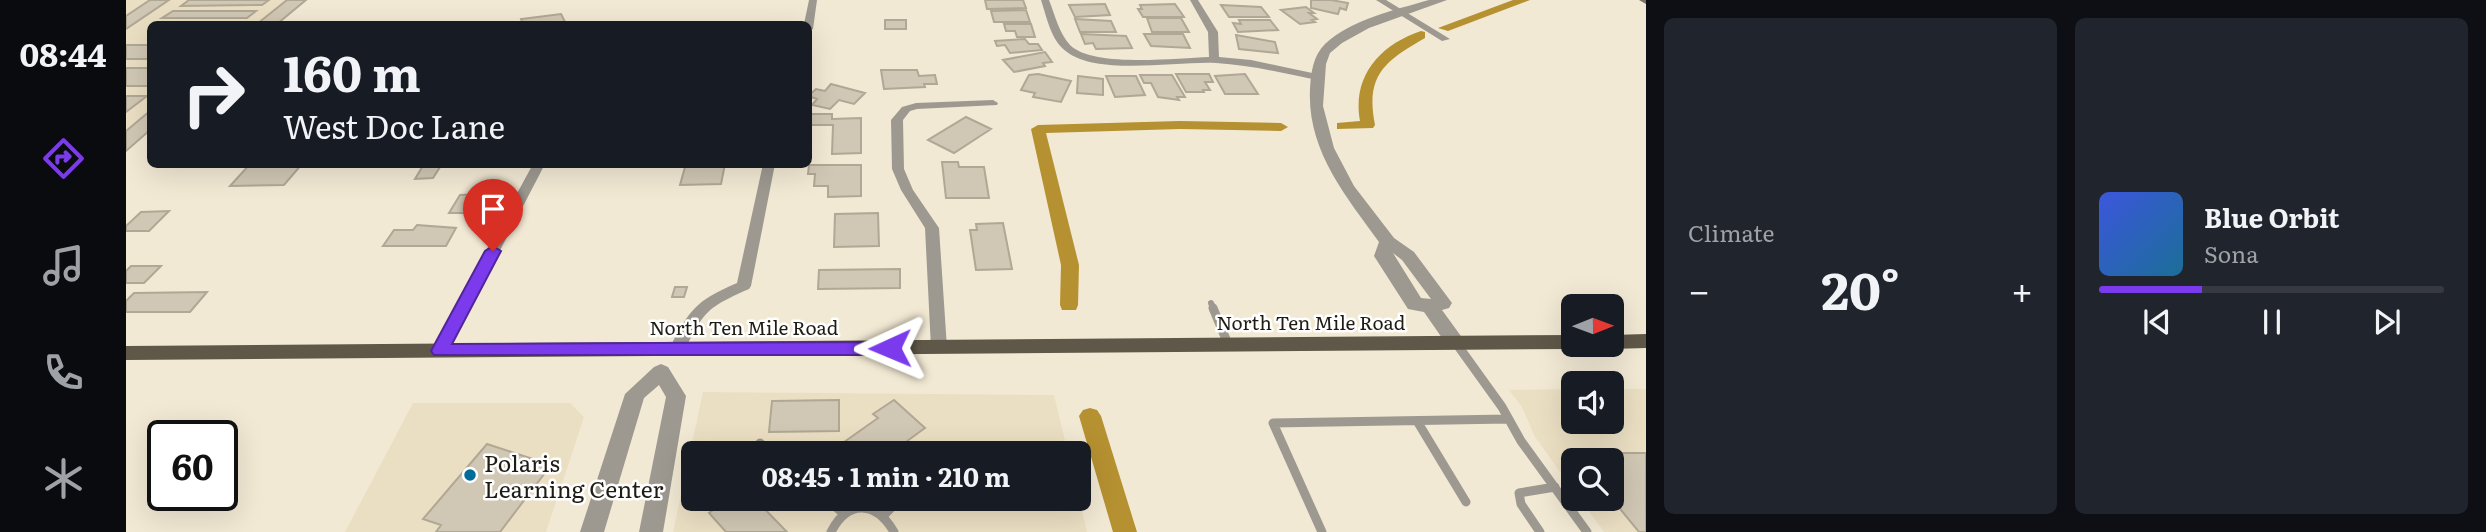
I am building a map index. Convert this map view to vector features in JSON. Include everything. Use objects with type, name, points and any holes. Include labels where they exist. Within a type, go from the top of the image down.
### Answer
[{"type":"main road","points":[[1624,342],[1646,341]]},
{"type":"main road","name":"North Ten Mile Road","points":[[126,353],[1561,342]]},
{"type":"street","points":[[809,21],[813,0]]},
{"type":"street","points":[[1045,0],[1060,42],[1078,55],[1105,62],[1251,63],[1317,77]]},
{"type":"street","points":[[1194,0],[1213,32],[1214,61]]},
{"type":"street","points":[[1380,0],[1445,39]]},
{"type":"street","points":[[1441,0],[1363,26],[1329,46],[1319,62],[1314,104],[1319,136],[1340,177],[1388,242],[1408,256],[1443,303],[1430,306],[1456,344]]},
{"type":"street","points":[[939,348],[932,228],[907,190],[897,160],[897,120],[906,109],[928,104],[993,103]]},
{"type":"street","points":[[440,351],[537,168]]},
{"type":"street","points":[[592,532],[635,394],[661,372],[671,350],[694,315],[708,300],[744,286],[768,168]]},
{"type":"street","points":[[651,532],[676,396],[661,372]]},
{"type":"lane","points":[[1211,303],[1229,345]]},
{"type":"lane","points":[[1456,344],[1521,441],[1587,532]]},
{"type":"lane","points":[[1322,532],[1273,423],[1508,419]]},
{"type":"lane","points":[[1417,421],[1466,502]]},
{"type":"lane","points":[[1540,532],[1521,504],[1519,493],[1555,487]]},
{"type":"lane","points":[[831,532],[838,516],[852,508],[879,510],[894,532]]},
{"type":"lane","points":[[884,515],[888,511]]},
{"type":"shaded area","points":[[126,0],[306,0],[281,21],[147,21],[147,132],[126,150]]},
{"type":"shaded area","points":[[1561,389],[1561,434],[1624,434],[1624,389],[1646,389],[1646,532],[1604,532],[1589,511],[1624,511],[1624,448],[1561,448],[1561,473],[1535,437],[1522,407],[1509,390]]},
{"type":"shaded area","points":[[703,392],[1054,395],[1065,441],[692,441]]},
{"type":"shaded area","name":"Polaris Learning Center","points":[[413,403],[570,403],[584,417],[546,532],[345,532]]},
{"type":"shaded area","points":[[681,495],[681,511],[1082,511],[1087,532],[673,532]]},
{"type":"building","points":[[150,0],[169,0],[126,29],[126,16]]},
{"type":"building","points":[[189,0],[269,0],[262,5],[181,6]]},
{"type":"building","points":[[287,0],[306,0],[281,21],[261,21]]},
{"type":"building","points":[[985,0],[1023,0],[1026,8],[987,9]]},
{"type":"building","points":[[1311,0],[1348,3],[1346,10],[1340,8],[1338,14],[1311,8]]},
{"type":"building","points":[[1105,4],[1110,15],[1075,17],[1069,5]]},
{"type":"building","points":[[1175,4],[1184,17],[1143,17],[1138,9],[1142,9],[1140,5]]},
{"type":"building","points":[[1221,5],[1261,7],[1269,17],[1229,17]]},
{"type":"building","points":[[1306,7],[1314,13],[1309,13],[1317,19],[1312,20],[1315,22],[1300,24],[1281,10]]},
{"type":"building","points":[[1026,10],[1030,22],[994,22],[991,11]]},
{"type":"building","points":[[173,11],[256,11],[247,18],[162,18]]},
{"type":"building","points":[[561,14],[564,21],[522,21],[521,19]]},
{"type":"building","points":[[1147,18],[1181,18],[1189,32],[1152,32]]},
{"type":"building","points":[[1075,19],[1111,21],[1116,32],[1080,32]]},
{"type":"building","points":[[885,20],[906,20],[906,29],[885,29]]},
{"type":"building","points":[[1239,20],[1270,20],[1278,30],[1238,32],[1233,23],[1241,24]]},
{"type":"building","points":[[1004,24],[1031,24],[1035,37],[1017,37],[1015,31],[1006,31]]},
{"type":"building","points":[[1081,34],[1126,36],[1132,48],[1096,49],[1093,43],[1085,44]]},
{"type":"building","points":[[1144,34],[1183,34],[1190,48],[1151,46]]},
{"type":"building","points":[[1236,35],[1275,42],[1278,53],[1239,49]]},
{"type":"building","points":[[1025,39],[1029,44],[1038,44],[1042,50],[1010,53],[1005,45],[997,46],[995,41]]},
{"type":"building","points":[[126,45],[147,45],[147,59],[126,59]]},
{"type":"building","points":[[1045,52],[1052,62],[1014,72],[1003,60]]},
{"type":"building","points":[[126,68],[147,68],[147,86],[126,86]]},
{"type":"building","points":[[881,70],[917,70],[919,76],[935,75],[937,84],[884,89]]},
{"type":"building","points":[[1038,74],[1071,81],[1061,102],[1033,97],[1035,93],[1021,90],[1029,75]]},
{"type":"building","points":[[1176,74],[1209,74],[1213,82],[1205,82],[1210,90],[1186,92]]},
{"type":"building","points":[[1245,74],[1258,94],[1225,94],[1215,76]]},
{"type":"building","points":[[1140,75],[1172,75],[1185,97],[1177,97],[1179,100],[1158,97],[1151,83],[1144,83]]},
{"type":"building","points":[[1078,76],[1103,79],[1103,95],[1077,93]]},
{"type":"building","points":[[1106,76],[1136,76],[1145,95],[1115,97]]},
{"type":"building","points":[[831,84],[865,93],[854,104],[839,100],[830,109],[812,105],[817,99],[812,97],[812,92],[816,89],[825,91]]},
{"type":"building","points":[[126,96],[147,96],[126,112]]},
{"type":"building","points":[[147,114],[147,133],[126,151],[126,131]]},
{"type":"building","points":[[812,114],[832,114],[832,119],[861,118],[861,153],[832,154],[833,125],[812,125]]},
{"type":"building","points":[[966,117],[991,129],[954,153],[928,140]]},
{"type":"building","points":[[942,162],[958,162],[959,167],[984,167],[989,198],[946,198]]},
{"type":"building","points":[[812,165],[861,165],[861,196],[828,197],[828,186],[814,186],[815,174],[808,174]]},
{"type":"building","points":[[246,168],[299,168],[284,185],[230,186]]},
{"type":"building","points":[[422,168],[439,168],[433,178],[415,179]]},
{"type":"building","points":[[685,168],[724,168],[721,184],[680,185]]},
{"type":"building","points":[[477,194],[466,213],[449,213],[460,195]]},
{"type":"building","points":[[169,211],[149,231],[126,231],[126,226],[141,212]]},
{"type":"building","points":[[878,213],[879,246],[834,247],[835,214]]},
{"type":"building","points":[[1003,223],[1012,269],[976,270],[970,230],[977,230],[976,224]]},
{"type":"building","points":[[417,225],[456,228],[446,246],[383,246],[394,230],[413,230]]},
{"type":"building","points":[[131,266],[161,266],[144,283],[126,283],[126,271]]},
{"type":"building","points":[[900,269],[900,288],[818,289],[819,270]]},
{"type":"building","points":[[675,287],[687,287],[684,297],[672,297]]},
{"type":"building","points":[[207,292],[190,312],[126,312],[126,301],[134,293]]},
{"type":"building","points":[[839,400],[839,431],[769,432],[772,401]]},
{"type":"building","points":[[894,400],[925,428],[907,441],[846,441],[878,418],[873,414]]},
{"type":"building","points":[[487,444],[551,465],[500,532],[436,532],[441,525],[423,519]]},
{"type":"building","points":[[1624,453],[1646,453],[1646,532],[1639,532],[1622,511],[1624,511]]},
{"type":"building","points":[[767,511],[787,532],[726,532],[709,513]]},
{"type":"waterway","points":[[1444,28],[1524,0]]},
{"type":"waterway","points":[[1342,126],[1368,125],[1365,108],[1368,80],[1383,60],[1421,35]]},
{"type":"waterway","points":[[1069,305],[1070,265],[1038,129],[1180,125],[1281,127]]},
{"type":"waterway","points":[[1090,416],[1125,532]]},
{"type":"place","name":"Polaris Learning Center","points":[[470,475]]},
{"type":"route","points":[[493,251],[440,351],[890,348]]}]
